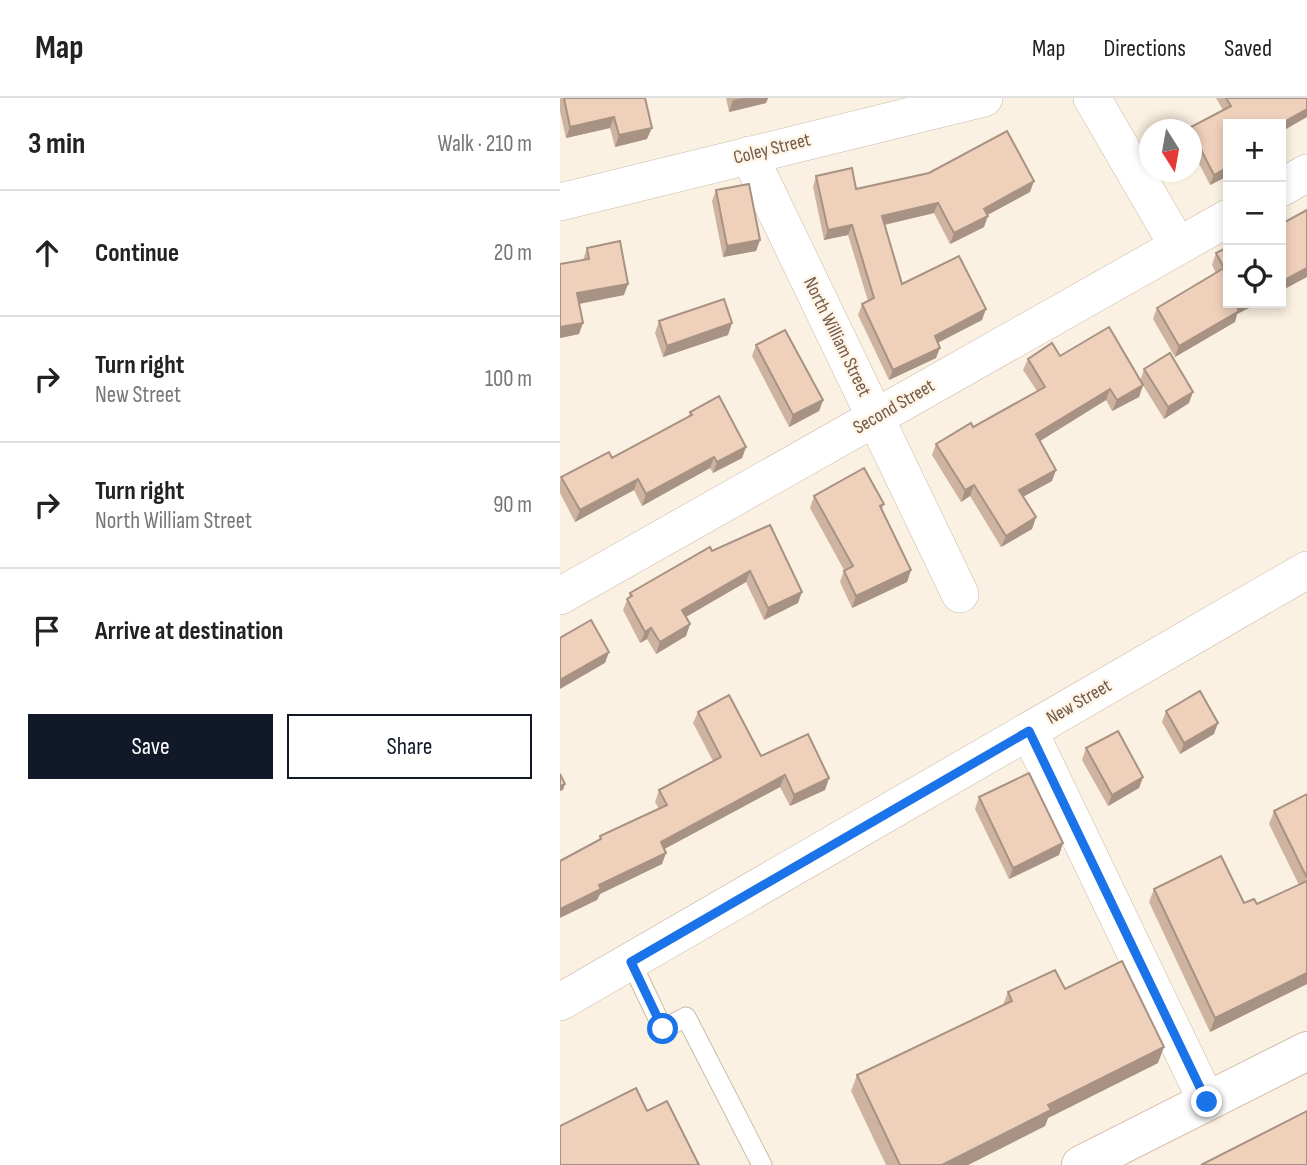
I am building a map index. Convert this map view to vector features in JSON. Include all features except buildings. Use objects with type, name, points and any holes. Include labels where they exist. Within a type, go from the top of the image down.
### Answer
[{"type":"main road","points":[[1081,1165],[1307,1051]]},
{"type":"street","name":"Coley Street","points":[[560,202],[984,98]]},
{"type":"street","points":[[1092,98],[1178,246]]},
{"type":"street","name":"North William Street","points":[[749,155],[960,594]]},
{"type":"street","points":[[1286,185],[1307,173]]},
{"type":"street","name":"Second Street","points":[[560,596],[1223,221]]},
{"type":"street","name":"New Street","points":[[560,1002],[1307,570]]},
{"type":"street","points":[[1029,731],[1207,1102]]},
{"type":"lane","points":[[631,962],[663,1029],[686,1017],[762,1165]]},
{"type":"route","points":[[663,1029],[631,962],[1029,731],[1207,1102]]}]
